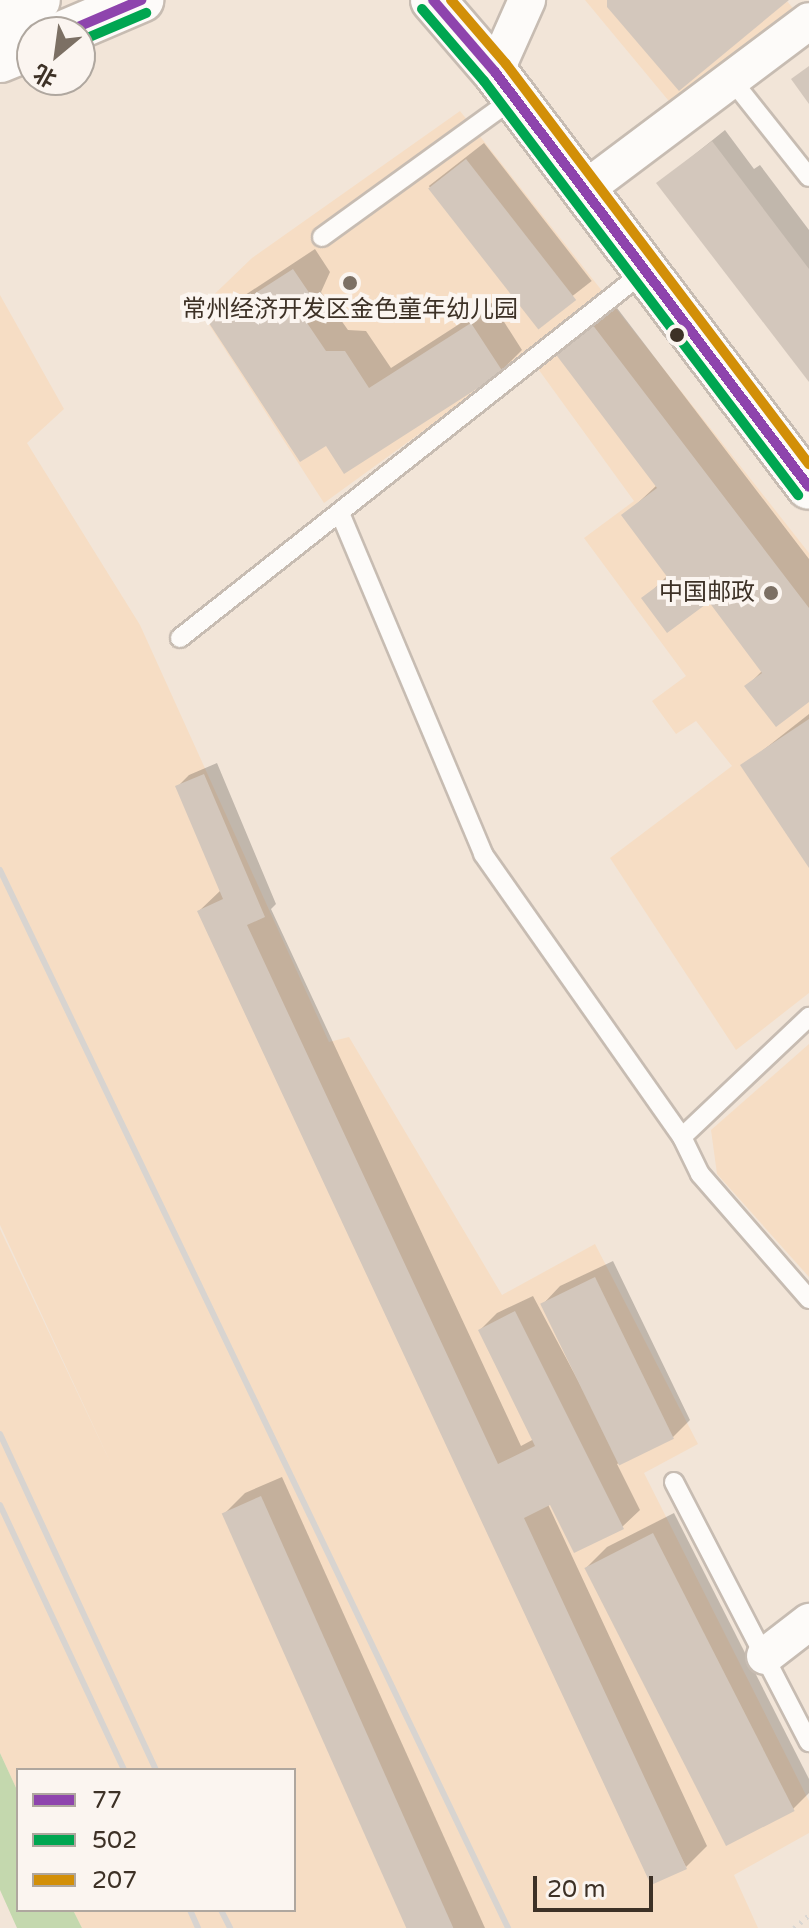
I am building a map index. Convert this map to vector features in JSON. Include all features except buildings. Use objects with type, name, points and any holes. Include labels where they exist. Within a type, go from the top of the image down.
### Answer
[{"type":"main road","points":[[0,16],[38,0]]},
{"type":"main road","points":[[96,19],[141,0]]},
{"type":"main road","points":[[433,0],[505,85],[809,487]]},
{"type":"street","points":[[505,85],[527,0]]},
{"type":"street","points":[[584,190],[809,21]]},
{"type":"street","points":[[765,1656],[809,1622]]},
{"type":"lane","points":[[731,79],[809,177]]},
{"type":"lane","points":[[322,237],[505,85]]},
{"type":"lane","points":[[180,638],[645,271]]},
{"type":"lane","points":[[340,513],[483,854],[682,1137],[700,1174],[809,1299]]},
{"type":"lane","points":[[682,1137],[809,1017]]},
{"type":"lane","points":[[674,1482],[809,1742]]},
{"type":"path","points":[[794,1928],[809,1915]]},
{"type":"shaded area","points":[[585,0],[786,0],[797,13],[673,106]]},
{"type":"shaded area","points":[[460,111],[809,553],[809,993],[736,1050],[610,858],[732,766],[696,721],[676,734],[652,701],[686,676],[584,538],[634,501],[528,355],[324,503],[199,309],[252,258]]},
{"type":"shaded area","points":[[0,295],[64,409],[27,443],[140,625],[329,1042],[349,1037],[502,1295],[595,1244],[698,1444],[644,1473],[809,1801],[809,1833],[734,1875],[758,1928],[82,1928],[74,1912],[296,1912],[296,1768],[16,1768],[16,1788],[0,1753],[0,1229],[113,1468],[0,1225]]},
{"type":"shaded area","points":[[809,1044],[809,1277],[717,1174],[711,1130]]},
{"type":"green space","points":[[0,1753],[16,1788],[16,1912],[74,1912],[82,1928],[17,1928],[0,1890]]},
{"type":"railway","points":[[0,870],[508,1928]]},
{"type":"railway","points":[[0,1434],[155,1768]]},
{"type":"railway","points":[[0,1505],[123,1768]]},
{"type":"railway","points":[[191,1912],[198,1928]]},
{"type":"railway","points":[[222,1912],[230,1928]]},
{"type":"transit line","name":"77","points":[[96,19],[141,0]]},
{"type":"transit line","name":"77","points":[[433,0],[495,72],[809,487]]},
{"type":"transit line","name":"207","points":[[451,0],[506,64],[809,464]]},
{"type":"transit line","name":"502","points":[[422,9],[484,81],[798,495]]},
{"type":"transit line","name":"502","points":[[96,34],[146,13]]},
{"type":"place","name":"常州经济开发区金色童年幼儿园","points":[[350,283]]},
{"type":"place","name":"中国邮政","points":[[771,593]]}]
